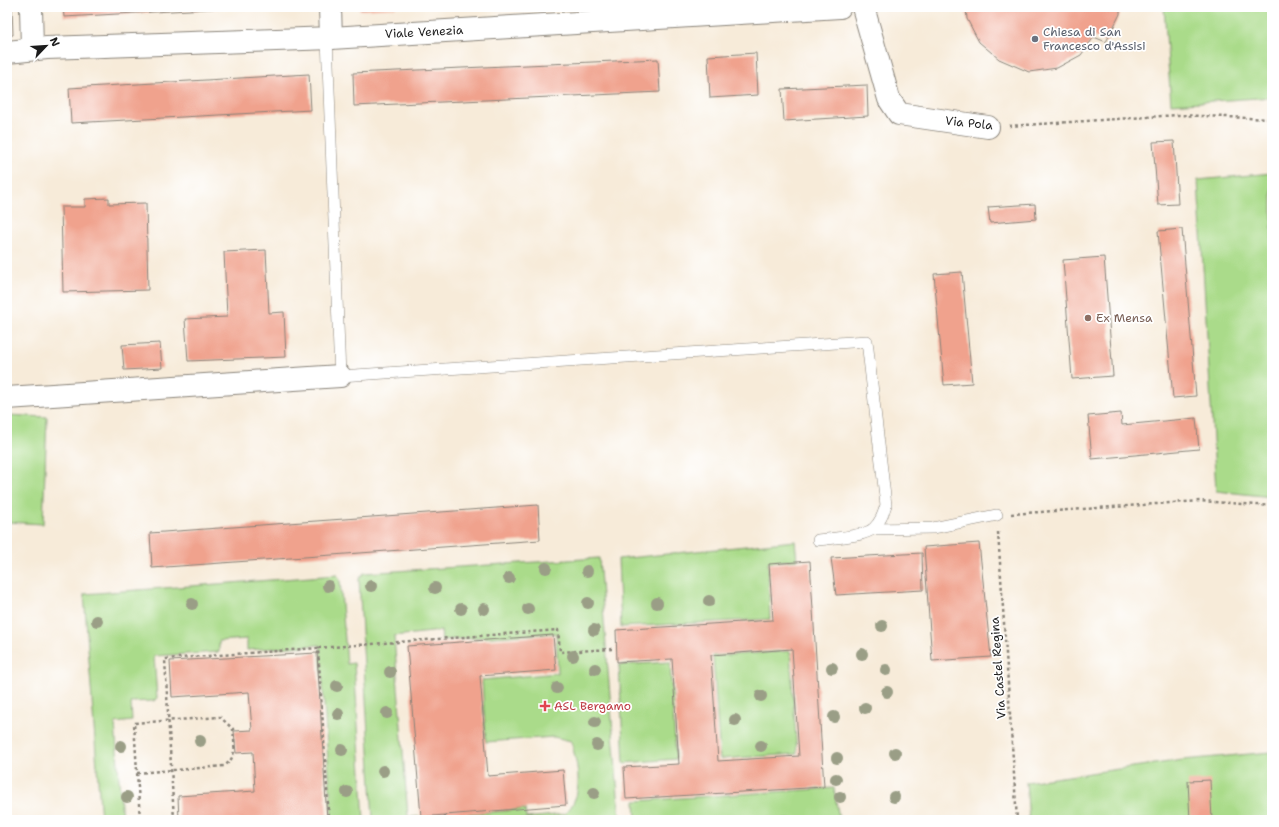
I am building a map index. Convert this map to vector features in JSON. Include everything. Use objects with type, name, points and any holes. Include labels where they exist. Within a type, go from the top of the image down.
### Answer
[{"type":"street","points":[[31,7],[32,49]]},
{"type":"street","points":[[329,38],[330,7]]},
{"type":"street","name":"Viale Venezia","points":[[7,52],[32,49],[329,38],[840,7]]},
{"type":"street","name":"Via Pola","points":[[863,7],[889,99],[899,114],[988,127]]},
{"type":"street","points":[[7,398],[340,376]]},
{"type":"lane","points":[[329,38],[340,376],[867,341],[886,505],[881,519],[874,529]]},
{"type":"lane","points":[[818,540],[864,533],[874,529],[934,528],[997,515]]},
{"type":"path","name":"Via Pola","points":[[988,127],[1178,115],[1272,119]]},
{"type":"path","points":[[997,515],[1200,501],[1272,506]]},
{"type":"path","name":"Via Castel Regina","points":[[997,515],[1017,820]]},
{"type":"path","points":[[174,820],[165,659],[558,630],[560,652],[612,649]]},
{"type":"path","points":[[318,648],[329,820]]},
{"type":"path","points":[[137,773],[224,766],[230,763],[235,754],[233,729],[220,717],[134,723],[137,773],[140,820]]},
{"type":"path","points":[[445,815],[445,820]]},
{"type":"green space","points":[[1164,7],[1272,7],[1272,97],[1171,104]]},
{"type":"green space","points":[[1272,173],[1272,497],[1216,491],[1198,180]]},
{"type":"green space","points":[[7,415],[47,417],[43,524],[7,522]]},
{"type":"green space","points":[[795,541],[797,560],[768,562],[770,619],[621,627],[618,559]]},
{"type":"green space","points":[[599,558],[620,820],[459,820],[459,815],[525,809],[526,818],[565,814],[575,798],[578,789],[578,780],[576,761],[571,741],[554,737],[486,742],[482,680],[558,673],[556,633],[442,640],[441,631],[394,636],[408,817],[430,816],[430,820],[373,820],[359,579],[364,573]]},
{"type":"green space","points":[[337,575],[340,580],[347,664],[354,663],[364,820],[332,820],[320,645],[247,650],[247,639],[219,641],[219,652],[154,656],[157,698],[154,701],[131,702],[132,721],[115,723],[122,820],[101,820],[84,594]]},
{"type":"green space","points":[[790,651],[797,754],[720,759],[713,656]]},
{"type":"green space","points":[[670,662],[676,759],[624,763],[619,665]]},
{"type":"green space","points":[[1272,752],[1272,820],[1029,820],[1026,782],[1183,760]]},
{"type":"green space","points":[[834,788],[839,820],[636,820],[635,801]]},
{"type":"building","points":[[7,7],[12,7],[13,35],[7,36]]},
{"type":"building","points":[[63,7],[225,7],[225,8],[64,17]]},
{"type":"building","points":[[359,7],[396,7],[396,8],[360,10]]},
{"type":"building","name":"Chiesa di San Francesco d'Assisi","points":[[966,7],[1120,7],[1120,14],[1106,42],[1094,37],[1081,55],[1057,68],[1029,72],[999,59],[979,42],[967,19]]},
{"type":"building","points":[[756,53],[758,95],[710,98],[708,56]]},
{"type":"building","points":[[658,59],[660,92],[354,106],[353,73]]},
{"type":"building","points":[[309,74],[311,110],[71,123],[69,88]]},
{"type":"building","points":[[867,85],[868,116],[784,121],[782,89]]},
{"type":"building","points":[[1174,141],[1178,204],[1158,205],[1153,142]]},
{"type":"building","points":[[109,198],[109,204],[146,203],[148,290],[63,292],[61,207],[85,207],[85,199]]},
{"type":"building","points":[[1035,204],[1036,219],[990,223],[988,207]]},
{"type":"building","points":[[1182,229],[1196,396],[1173,398],[1158,231]]},
{"type":"building","points":[[266,250],[269,313],[284,312],[286,357],[188,361],[185,319],[227,317],[224,252]]},
{"type":"building","name":"Ex Mensa","points":[[1104,257],[1113,376],[1072,379],[1063,260]]},
{"type":"building","points":[[962,272],[972,383],[944,385],[934,274]]},
{"type":"building","points":[[160,343],[162,368],[124,370],[122,345]]},
{"type":"building","points":[[1121,413],[1122,425],[1196,418],[1199,449],[1092,459],[1088,416]]},
{"type":"building","points":[[538,505],[540,540],[152,568],[150,533]]},
{"type":"building","points":[[979,543],[991,657],[932,661],[924,547]]},
{"type":"building","points":[[922,553],[923,590],[836,595],[831,558]]},
{"type":"building","points":[[810,561],[824,787],[626,799],[624,767],[679,764],[672,659],[617,662],[616,630],[773,620],[769,564]],"holes":[[[792,649],[799,756],[718,761],[711,655]]]},
{"type":"building","points":[[553,635],[556,670],[480,676],[488,776],[563,770],[566,805],[421,817],[407,646]]},
{"type":"building","points":[[317,653],[327,820],[179,820],[178,796],[255,791],[253,752],[236,753],[234,731],[252,730],[249,692],[172,697],[170,661]]},
{"type":"building","points":[[1210,780],[1212,820],[1190,820],[1188,781]]},
{"type":"place","name":"Chiesa di San Francesco d'Assisi","points":[[1035,39]]},
{"type":"place","name":"Ex Mensa","points":[[1088,318]]},
{"type":"place","name":"ASL Bergamo","points":[[545,706]]}]
